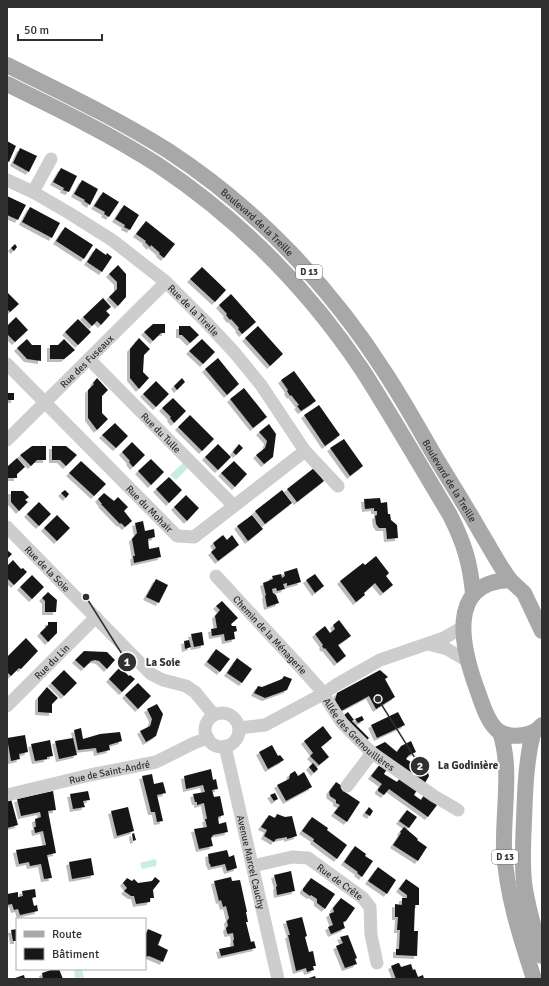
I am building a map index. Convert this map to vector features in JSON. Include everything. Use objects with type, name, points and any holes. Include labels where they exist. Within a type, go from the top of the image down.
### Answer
[{"type":"main road","name":"Boulevard de la Treille","points":[[7,65],[102,113],[167,150],[226,193],[284,246],[311,274],[339,308],[386,373],[510,580],[524,593]]},
{"type":"main road","name":"Boulevard de la Treille","points":[[7,84],[97,129],[158,165],[224,214],[257,244],[288,276],[325,319],[362,371],[450,515],[460,535],[466,552],[471,569],[473,593]]},
{"type":"main road","points":[[510,580],[492,582],[473,593],[468,603],[462,627],[474,680],[486,713],[495,727],[500,732],[517,736],[537,729]]},
{"type":"main road","points":[[524,593],[542,599]]},
{"type":"main road","points":[[524,593],[542,631]]},
{"type":"main road","name":"D 13","points":[[537,729],[528,754],[524,797],[523,853],[524,882],[542,956]]},
{"type":"main road","name":"D 13","points":[[500,732],[506,755],[504,847],[506,876],[512,907],[534,979]]},
{"type":"street","points":[[33,192],[51,159]]},
{"type":"street","name":"Rue de la Tirelle","points":[[7,180],[33,192],[112,240],[166,282],[206,322],[261,385],[305,451],[338,486]]},
{"type":"street","name":"Rue des Fuseaux","points":[[7,440],[166,282]]},
{"type":"street","name":"Rue du Tulle","points":[[89,358],[233,506]]},
{"type":"street","name":"Rue du Mohair","points":[[7,364],[177,536],[194,537],[305,451]]},
{"type":"street","name":"Rue de la Soie","points":[[7,527],[151,674],[163,680],[186,686],[195,692],[214,715]]},
{"type":"street","name":"Chemin de la Ménagerie","points":[[216,576],[302,669],[323,694]]},
{"type":"street","name":"Rue du Lin","points":[[9,700],[96,617]]},
{"type":"street","points":[[239,728],[265,725],[323,694],[380,660],[444,638],[462,627]]},
{"type":"street","points":[[428,644],[447,649],[469,662]]},
{"type":"street","name":"Allée des Grenouillères","points":[[323,694],[342,723],[372,753],[434,796],[458,810]]},
{"type":"street","points":[[219,713],[230,715],[234,718],[239,728],[234,741],[225,746],[215,745],[208,738],[206,733],[207,723],[214,715],[219,713]]},
{"type":"street","name":"Rue de Saint-André","points":[[7,795],[90,775],[156,762],[194,743],[208,738]]},
{"type":"street","name":"Avenue Marcel Cauchy","points":[[225,746],[278,979]]},
{"type":"street","points":[[348,786],[372,753]]},
{"type":"street","name":"Rue de Crête","points":[[253,866],[292,857],[308,858],[363,898],[370,908],[371,934],[377,963]]},
{"type":"shaded area","points":[[183,463],[188,468],[176,480],[170,475]]},
{"type":"shaded area","points":[[155,859],[157,862],[156,866],[142,869],[140,863]]},
{"type":"shaded area","points":[[74,970],[82,970],[84,979],[75,979]]},
{"type":"building","points":[[7,141],[16,146],[9,162],[7,161]]},
{"type":"building","points":[[20,148],[37,156],[29,172],[13,163]]},
{"type":"building","points":[[61,168],[77,176],[69,192],[63,190],[64,188],[53,182]]},
{"type":"building","points":[[82,180],[98,189],[90,205],[84,201],[85,200],[74,194]]},
{"type":"building","points":[[103,192],[119,202],[109,217],[104,214],[105,212],[94,206]]},
{"type":"building","points":[[7,196],[26,205],[18,220],[7,215]]},
{"type":"building","points":[[124,205],[139,215],[130,230],[115,219]]},
{"type":"building","points":[[30,207],[60,223],[52,238],[22,222]]},
{"type":"building","points":[[146,221],[175,244],[164,258],[151,245],[150,247],[145,242],[146,241],[136,234]]},
{"type":"building","points":[[65,227],[93,245],[84,259],[56,241]]},
{"type":"building","points":[[15,244],[17,247],[14,251],[11,248]]},
{"type":"building","points":[[96,248],[112,257],[102,272],[87,262]]},
{"type":"building","points":[[118,265],[126,274],[126,297],[118,306],[109,297],[117,289],[117,282],[109,274]]},
{"type":"building","points":[[202,267],[226,290],[215,302],[190,279]]},
{"type":"building","points":[[7,292],[19,304],[10,312],[7,309]]},
{"type":"building","points":[[231,294],[256,322],[242,334],[238,329],[239,328],[231,319],[230,320],[219,305]]},
{"type":"building","points":[[103,298],[111,307],[106,311],[110,315],[101,325],[97,321],[92,326],[83,317]]},
{"type":"building","points":[[16,317],[28,330],[15,342],[7,334],[7,326]]},
{"type":"building","points":[[78,319],[91,332],[78,345],[65,332]]},
{"type":"building","points":[[153,324],[165,324],[165,333],[161,333],[153,341],[144,332]]},
{"type":"building","points":[[179,326],[190,326],[199,335],[190,343],[182,335],[179,335]]},
{"type":"building","points":[[258,326],[283,354],[270,366],[245,338]]},
{"type":"building","points":[[139,338],[150,349],[144,355],[143,372],[149,378],[139,389],[130,378],[130,349]]},
{"type":"building","points":[[27,339],[32,345],[41,345],[41,361],[27,359],[17,348]]},
{"type":"building","points":[[64,339],[75,350],[64,359],[50,359],[50,345],[58,345]]},
{"type":"building","points":[[202,339],[215,352],[203,364],[189,351]]},
{"type":"building","points":[[218,358],[239,384],[227,395],[205,369]]},
{"type":"building","points":[[294,371],[316,401],[301,411],[297,406],[299,405],[291,395],[290,396],[281,380]]},
{"type":"building","points":[[97,378],[108,390],[102,396],[102,413],[108,419],[97,430],[88,418],[88,390]]},
{"type":"building","points":[[182,378],[185,382],[177,390],[174,386]]},
{"type":"building","points":[[156,381],[169,394],[156,407],[143,394]]},
{"type":"building","points":[[244,388],[267,417],[253,428],[230,399]]},
{"type":"building","points":[[7,393],[14,393],[14,400],[7,400]]},
{"type":"building","points":[[173,398],[186,411],[174,423],[170,418],[171,417],[162,408]]},
{"type":"building","points":[[319,405],[340,435],[325,446],[304,415]]},
{"type":"building","points":[[190,415],[214,439],[202,451],[178,427]]},
{"type":"building","points":[[115,423],[128,436],[116,448],[102,435]]},
{"type":"building","points":[[269,424],[276,434],[273,457],[264,464],[256,455],[265,448],[267,441],[259,432]]},
{"type":"building","points":[[344,439],[363,466],[350,476],[330,448]]},
{"type":"building","points":[[132,442],[145,455],[133,467],[122,452]]},
{"type":"building","points":[[218,444],[231,457],[218,470],[205,457]]},
{"type":"building","points":[[239,444],[243,448],[236,455],[233,452]]},
{"type":"building","points":[[32,446],[46,446],[46,460],[37,460],[31,466],[20,455]]},
{"type":"building","points":[[52,446],[66,446],[77,455],[66,466],[60,460],[52,460]]},
{"type":"building","points":[[17,458],[25,467],[17,474],[17,478],[8,478],[8,466]]},
{"type":"building","points":[[151,459],[164,472],[151,485],[138,471]]},
{"type":"building","points":[[81,461],[106,484],[94,496],[69,473]]},
{"type":"building","points":[[234,461],[247,474],[235,487],[221,473]]},
{"type":"building","points":[[314,468],[324,481],[297,502],[287,489]]},
{"type":"building","points":[[169,477],[182,490],[169,503],[156,489]]},
{"type":"building","points":[[65,490],[69,494],[66,498],[61,493]]},
{"type":"building","points":[[282,490],[292,503],[265,524],[255,511]]},
{"type":"building","points":[[11,491],[23,491],[29,497],[25,500],[28,502],[19,511],[11,502]]},
{"type":"building","points":[[104,493],[114,501],[118,497],[128,507],[124,511],[132,521],[125,527],[121,523],[120,524],[101,504],[98,499]]},
{"type":"building","points":[[186,495],[199,508],[187,521],[174,507]]},
{"type":"building","points":[[380,498],[381,503],[387,502],[388,514],[390,514],[391,520],[397,525],[398,538],[387,539],[386,528],[379,528],[376,524],[375,516],[377,515],[377,511],[374,511],[374,508],[365,509],[364,499]]},
{"type":"building","points":[[39,502],[51,514],[39,526],[27,514]]},
{"type":"building","points":[[57,515],[70,528],[57,541],[44,528]]},
{"type":"building","points":[[252,515],[263,529],[248,541],[237,526]]},
{"type":"building","points":[[143,521],[145,531],[154,529],[155,537],[148,539],[149,549],[159,547],[161,557],[134,563],[133,556],[135,556],[132,539],[137,533],[135,523]]},
{"type":"building","points":[[223,535],[227,540],[232,535],[239,545],[218,561],[211,552],[216,548],[213,543]]},
{"type":"building","points":[[7,550],[12,554],[7,559]]},
{"type":"building","points":[[376,556],[389,573],[386,576],[393,585],[383,593],[375,583],[364,593],[365,595],[356,602],[340,581],[363,563],[365,565]]},
{"type":"building","points":[[13,560],[21,569],[23,568],[27,572],[14,585],[7,578],[7,566]]},
{"type":"building","points":[[297,568],[301,582],[287,586],[287,583],[283,584],[285,589],[277,591],[276,588],[272,589],[279,603],[267,607],[263,583],[273,579],[272,576],[281,574],[282,578],[285,576],[284,572]]},
{"type":"building","points":[[315,574],[324,586],[315,593],[306,580]]},
{"type":"building","points":[[32,575],[44,587],[32,599],[20,587]]},
{"type":"building","points":[[156,579],[168,585],[159,603],[146,597]]},
{"type":"building","points":[[48,592],[57,600],[56,612],[45,612],[45,601],[42,598]]},
{"type":"building","points":[[222,601],[238,618],[231,624],[232,626],[236,626],[237,631],[234,632],[235,639],[225,641],[224,634],[212,636],[211,629],[217,628],[215,616],[220,610],[216,606]]},
{"type":"building","points":[[339,620],[351,636],[338,645],[346,656],[337,663],[325,648],[324,649],[322,646],[323,645],[315,634],[325,626],[330,633],[335,629],[333,625]]},
{"type":"building","points":[[48,622],[57,622],[57,633],[48,642],[40,633],[48,625]]},
{"type":"building","points":[[202,632],[204,645],[194,647],[191,634]]},
{"type":"building","points":[[26,638],[38,651],[21,669],[19,668],[11,676],[7,672],[7,657]]},
{"type":"building","points":[[189,640],[191,647],[185,649],[184,641]]},
{"type":"building","points":[[216,649],[230,659],[220,672],[207,662]]},
{"type":"building","points":[[84,651],[107,652],[115,660],[107,669],[99,661],[95,660],[91,661],[84,668],[75,660]]},
{"type":"building","points":[[237,658],[252,669],[242,683],[227,673]]},
{"type":"building","points":[[120,667],[129,676],[130,675],[135,679],[122,692],[109,679]]},
{"type":"building","points":[[64,670],[77,683],[64,696],[51,683]]},
{"type":"building","points":[[380,670],[388,677],[385,679],[395,697],[376,709],[369,696],[341,711],[335,700],[337,693]]},
{"type":"building","points":[[284,676],[292,679],[287,690],[265,698],[254,693],[258,686],[262,687],[282,679]]},
{"type":"building","points":[[138,683],[151,696],[138,709],[125,695]]},
{"type":"building","points":[[47,687],[58,698],[52,704],[52,713],[38,712],[38,698]]},
{"type":"building","points":[[157,704],[163,714],[156,736],[146,742],[140,731],[150,726],[151,723],[152,719],[147,709]]},
{"type":"building","points":[[348,712],[354,720],[352,721],[369,738],[367,740],[344,715]]},
{"type":"building","points":[[398,712],[405,725],[377,738],[371,725]]},
{"type":"building","points":[[362,716],[364,720],[358,723],[355,719]]},
{"type":"building","points":[[323,726],[332,738],[321,747],[329,757],[319,765],[310,756],[313,753],[304,741]]},
{"type":"building","points":[[81,728],[83,739],[100,734],[120,732],[122,741],[109,745],[110,750],[97,753],[96,748],[78,750],[74,730]]},
{"type":"building","points":[[25,735],[28,752],[19,754],[20,759],[11,761],[7,738]]},
{"type":"building","points":[[73,738],[77,755],[59,759],[55,741]]},
{"type":"building","points":[[50,740],[53,756],[47,757],[47,759],[35,761],[31,744]]},
{"type":"building","points":[[411,741],[416,752],[409,755],[406,759],[428,772],[429,776],[425,783],[375,747],[385,742],[397,752],[401,746]]},
{"type":"building","points":[[272,745],[278,756],[280,755],[284,760],[268,769],[259,752]]},
{"type":"building","points":[[313,763],[318,769],[314,773],[309,767]]},
{"type":"building","points":[[381,763],[387,769],[384,774],[397,782],[400,778],[417,790],[414,795],[421,800],[424,795],[437,805],[428,817],[389,789],[384,795],[378,791],[382,784],[371,776]]},
{"type":"building","points":[[211,769],[213,780],[216,779],[218,789],[212,790],[214,797],[220,796],[224,815],[218,817],[219,824],[226,822],[228,832],[213,835],[211,838],[213,846],[199,849],[194,829],[207,827],[205,819],[207,819],[204,803],[197,805],[193,794],[205,792],[203,785],[186,789],[184,776]]},
{"type":"building","points":[[295,771],[298,776],[304,772],[312,787],[286,801],[277,785],[289,779],[290,774]]},
{"type":"building","points":[[152,774],[154,784],[163,782],[166,793],[157,795],[163,821],[157,822],[155,812],[151,812],[142,776]]},
{"type":"building","points":[[336,782],[342,786],[345,792],[360,802],[347,822],[334,813],[340,805],[330,796],[329,792]]},
{"type":"building","points":[[53,791],[56,810],[48,811],[56,853],[47,855],[52,878],[44,879],[41,864],[30,866],[29,862],[19,864],[16,850],[46,845],[43,831],[35,833],[35,819],[41,817],[40,812],[21,816],[17,799]]},
{"type":"building","points":[[88,791],[90,800],[83,801],[85,807],[73,809],[70,794]]},
{"type":"building","points":[[275,793],[278,799],[274,801],[270,795]]},
{"type":"building","points":[[11,799],[18,825],[7,828],[7,801]]},
{"type":"building","points":[[128,807],[134,831],[117,836],[111,811]]},
{"type":"building","points":[[369,807],[373,811],[370,816],[365,813]]},
{"type":"building","points":[[407,810],[417,817],[409,828],[399,821]]},
{"type":"building","points":[[277,814],[285,817],[292,816],[297,836],[287,839],[287,837],[276,839],[274,842],[264,836],[267,830],[261,827],[269,815],[275,818]]},
{"type":"building","points":[[312,817],[328,828],[327,830],[347,845],[337,859],[313,841],[314,839],[302,831]]},
{"type":"building","points":[[404,827],[418,839],[417,840],[427,847],[418,861],[393,845]]},
{"type":"building","points":[[134,833],[136,840],[133,841],[132,834]]},
{"type":"building","points":[[355,846],[366,854],[365,856],[373,861],[362,877],[357,873],[358,872],[344,862]]},
{"type":"building","points":[[227,850],[229,857],[234,855],[237,868],[227,871],[225,864],[211,867],[208,854]]},
{"type":"building","points":[[91,858],[94,875],[72,879],[69,862]]},
{"type":"building","points":[[378,867],[396,880],[387,894],[368,881]]},
{"type":"building","points":[[291,871],[295,891],[277,895],[277,886],[274,875]]},
{"type":"building","points":[[155,877],[160,881],[153,890],[154,898],[150,898],[150,902],[136,904],[134,896],[131,896],[124,891],[127,888],[123,883],[127,878],[132,881],[134,879],[138,883],[152,881]]},
{"type":"building","points":[[231,877],[232,881],[240,880],[247,912],[248,922],[246,922],[251,942],[254,941],[256,948],[221,956],[219,949],[234,946],[234,939],[233,933],[227,933],[226,928],[228,926],[227,921],[229,918],[226,906],[223,907],[221,900],[219,901],[214,881]]},
{"type":"building","points":[[311,878],[335,894],[325,909],[317,903],[317,899],[303,891]]},
{"type":"building","points":[[406,879],[419,888],[419,905],[415,905],[414,931],[418,931],[417,956],[396,955],[396,949],[399,949],[400,930],[397,930],[398,917],[395,917],[395,904],[402,905],[402,898],[407,898],[407,895],[399,889]]},
{"type":"building","points":[[35,889],[36,897],[32,898],[34,906],[37,905],[38,911],[20,915],[18,909],[14,910],[12,904],[7,905],[7,894],[18,892],[18,897],[23,896],[22,891]]},
{"type":"building","points":[[341,898],[355,908],[346,921],[343,922],[345,928],[331,934],[328,927],[333,925],[329,914],[334,912],[333,908]]},
{"type":"building","points":[[302,917],[309,952],[313,951],[316,966],[313,966],[314,970],[307,972],[306,968],[296,971],[286,921]]},
{"type":"building","points":[[16,929],[16,941],[13,941],[11,930]]},
{"type":"building","points":[[148,929],[162,935],[158,945],[168,950],[163,962],[149,956],[146,957],[146,934]]},
{"type":"building","points":[[348,935],[357,958],[355,959],[357,964],[345,968],[336,946],[343,943],[340,937]]},
{"type":"building","points":[[398,963],[401,967],[411,964],[418,977],[423,975],[424,979],[396,979],[391,966]]},
{"type":"building","points":[[51,970],[59,970],[63,979],[43,979],[42,973]]},
{"type":"building","points":[[24,975],[25,979],[12,979]]},
{"type":"building","points":[[315,976],[316,979],[306,979]]},
{"type":"place","name":"La Soie","points":[[86,597]]},
{"type":"place","name":"La Godinière","points":[[378,699]]}]
